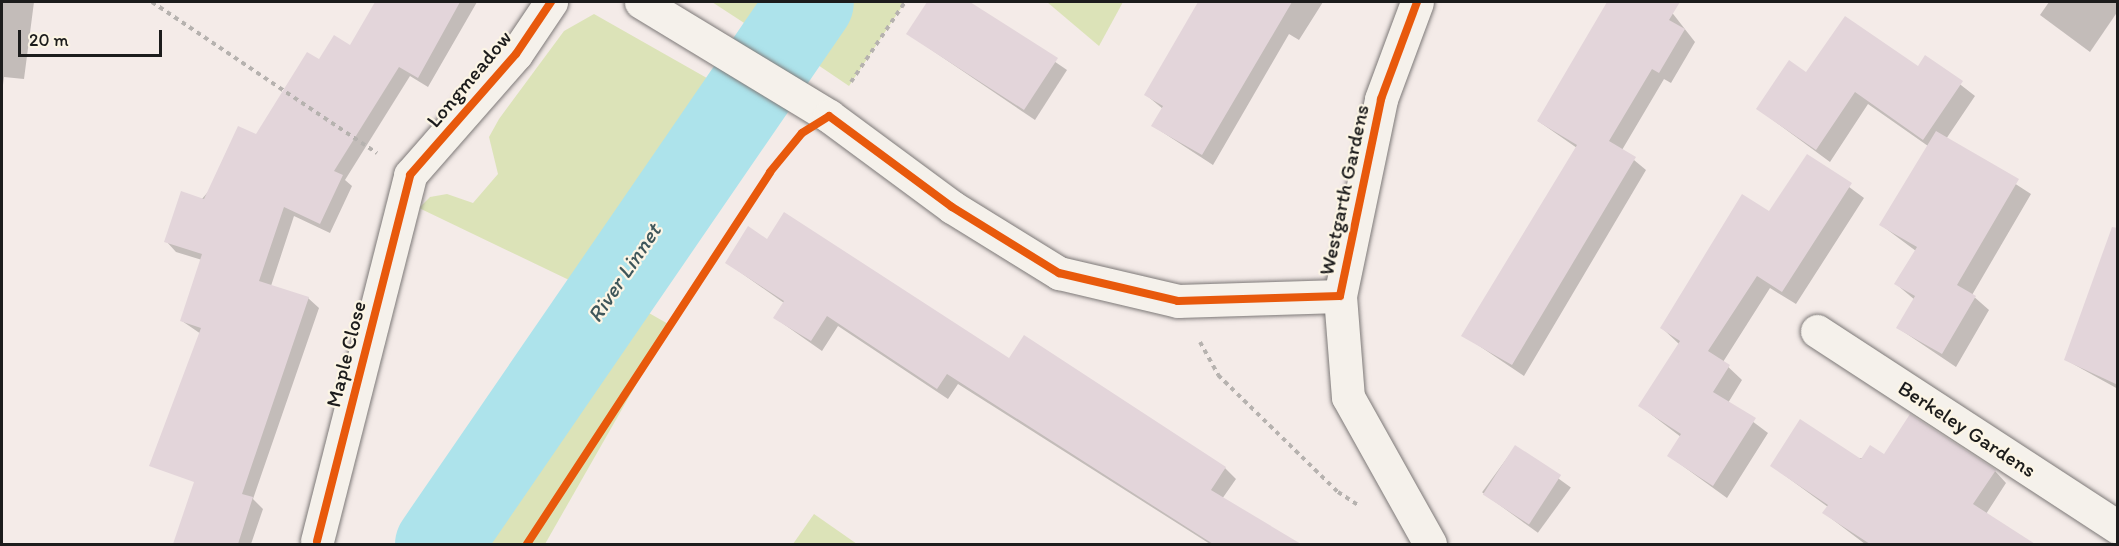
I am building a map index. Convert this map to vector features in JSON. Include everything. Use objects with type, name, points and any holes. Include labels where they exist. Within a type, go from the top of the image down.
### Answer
[{"type":"street","name":"Longmeadow","points":[[410,175],[516,54],[551,2]]},
{"type":"street","name":"Westgarth Gardens","points":[[641,2],[830,116],[952,207],[1059,273],[1178,302],[1340,296]]},
{"type":"street","name":"Westgarth Gardens","points":[[1417,2],[1381,99],[1340,296],[1348,397],[1430,544]]},
{"type":"street","name":"Maple Close","points":[[317,541],[410,175]]},
{"type":"street","name":"Berkeley Gardens","points":[[1817,331],[2118,527]]},
{"type":"path","points":[[152,2],[410,175]]},
{"type":"path","points":[[830,116],[905,2]]},
{"type":"path","points":[[1178,302],[1218,375],[1338,492],[1366,510]]},
{"type":"green space","points":[[712,2],[789,2],[761,34]]},
{"type":"green space","points":[[810,2],[905,2],[849,86],[781,40]]},
{"type":"green space","points":[[1047,2],[1123,2],[1099,46]]},
{"type":"green space","points":[[594,14],[728,90],[592,291],[419,208],[430,197],[447,194],[473,203],[498,174],[489,137],[499,119],[564,31]]},
{"type":"green space","points":[[612,292],[670,325],[545,544],[452,544]]},
{"type":"green space","points":[[814,514],[857,544],[793,544]]},
{"type":"building","points":[[375,2],[460,2],[418,78],[399,67],[334,171],[343,175],[320,224],[284,207],[259,281],[309,297],[242,494],[253,497],[238,544],[173,544],[194,482],[149,466],[201,328],[180,321],[202,254],[164,242],[181,191],[204,199],[238,126],[256,134],[307,52],[319,59],[334,35],[350,45]]},
{"type":"building","points":[[927,2],[970,2],[1058,58],[1024,110],[906,34]]},
{"type":"building","points":[[1198,2],[1292,2],[1202,155],[1151,126],[1163,106],[1144,95]]},
{"type":"building","points":[[1607,2],[1680,2],[1669,20],[1685,29],[1659,73],[1652,69],[1609,141],[1636,157],[1512,365],[1461,336],[1577,145],[1537,121]]},
{"type":"building","points":[[1845,16],[1918,66],[1925,55],[1963,81],[1923,140],[1855,92],[1816,150],[1756,109],[1789,60],[1806,72]]},
{"type":"building","points":[[1936,131],[2019,179],[1957,285],[1976,296],[1942,354],[1896,328],[1915,296],[1894,284],[1917,247],[1879,225]]},
{"type":"building","points":[[1807,154],[1852,183],[1782,292],[1757,276],[1708,351],[1730,365],[1713,392],[1756,418],[1713,486],[1667,456],[1681,434],[1638,406],[1680,341],[1660,328],[1742,194],[1769,211]]},
{"type":"building","points":[[784,212],[1009,358],[1024,335],[1226,467],[1211,490],[1301,544],[1213,544],[947,374],[937,389],[827,316],[811,341],[773,318],[784,301],[725,263],[748,226],[767,239]]},
{"type":"building","points":[[2112,227],[2118,228],[2118,385],[2064,360]]},
{"type":"building","points":[[1910,414],[1996,470],[1973,504],[2035,544],[1870,544],[1822,513],[1828,505],[1770,466],[1800,419],[1861,459],[1870,445],[1884,454]]},
{"type":"building","points":[[1515,445],[1561,475],[1529,524],[1483,494]]},
{"type":"waterway","name":"River Linnet","points":[[438,544],[810,2]]},
{"type":"cycle path","points":[[317,541],[410,175],[516,54],[551,2]]},
{"type":"cycle path","points":[[527,544],[770,172],[802,133],[829,116],[952,207],[1059,273],[1178,301],[1340,296],[1381,99],[1417,2]]}]
